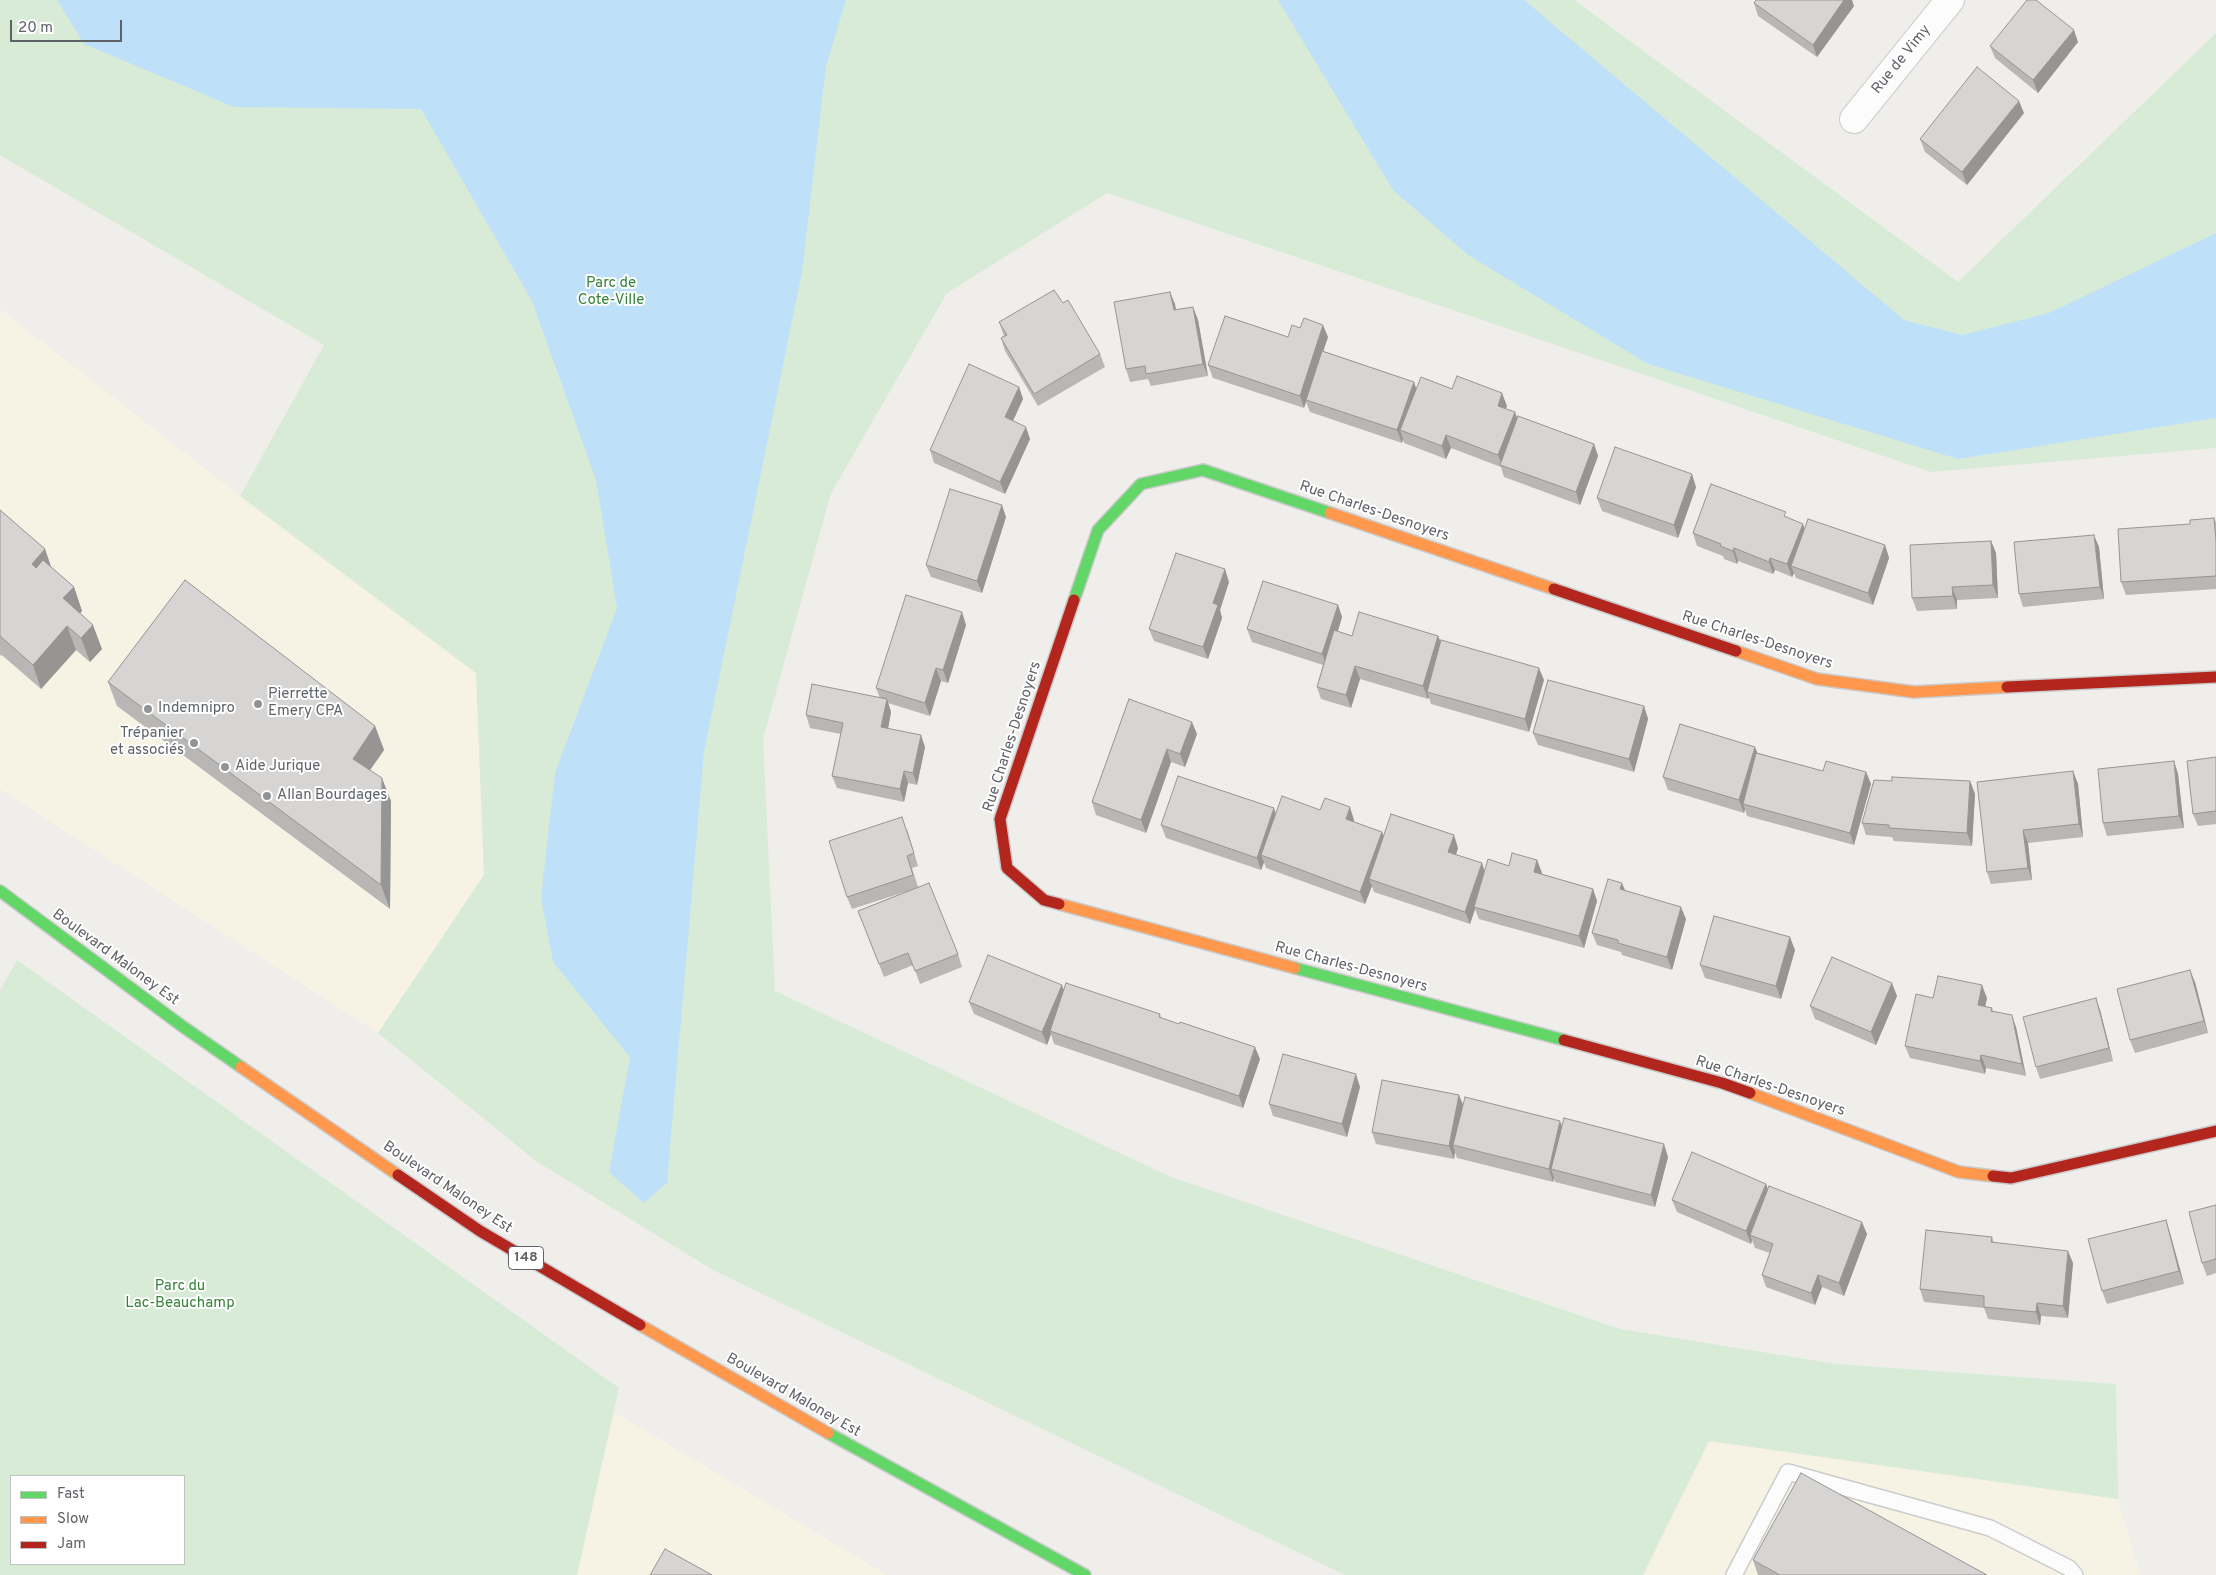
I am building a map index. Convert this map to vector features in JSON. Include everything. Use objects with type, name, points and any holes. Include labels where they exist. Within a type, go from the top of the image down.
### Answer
[{"type":"street","name":"Rue de Vimy","points":[[1854,120],[1950,0]]},
{"type":"street","name":"Rue Charles-Desnoyers","points":[[2216,677],[1914,692],[1817,680],[1203,470],[1141,484],[1098,530],[1000,819],[1007,868],[1044,900],[1722,1083],[1959,1172],[2011,1178],[2216,1131]]},
{"type":"street","name":"Boulevard Maloney Est","points":[[0,891],[182,1026],[480,1231],[812,1425],[1085,1575]]},
{"type":"lane","points":[[1734,1575],[1788,1472],[1990,1528],[2069,1568],[2075,1575]]},
{"type":"shaded area","points":[[0,309],[240,496],[476,673],[484,875],[378,1033],[0,789]]},
{"type":"shaded area","points":[[614,1412],[887,1575],[577,1575]]},
{"type":"shaded area","points":[[1709,1441],[2118,1499],[2140,1575],[1643,1575]]},
{"type":"green space","name":"Parc de Cote-Ville","points":[[0,0],[1574,0],[1958,282],[2216,33],[2216,448],[1931,472],[1107,193],[947,293],[831,493],[763,739],[775,991],[1171,1177],[1620,1329],[1836,1364],[2116,1384],[2118,1499],[1709,1441],[1643,1575],[1345,1575],[713,1270],[536,1161],[378,1033],[484,875],[476,673],[240,496],[324,345],[0,155]]},
{"type":"green space","name":"Parc du Lac-Beauchamp","points":[[17,960],[619,1388],[577,1575],[0,1575],[0,991]]},
{"type":"water","points":[[57,0],[846,0],[826,66],[802,272],[704,752],[667,1183],[644,1203],[609,1172],[630,1057],[553,962],[541,898],[555,773],[617,608],[596,480],[532,301],[421,109],[234,107],[84,44]]},
{"type":"water","points":[[1278,0],[1524,0],[1904,320],[1962,335],[2049,313],[2216,233],[2216,418],[1958,459],[1648,364],[1468,255],[1393,190]]},
{"type":"building","points":[[1756,0],[1844,0],[1813,45],[1754,3]]},
{"type":"building","points":[[2027,0],[2036,0],[2074,30],[2033,80],[1990,46]]},
{"type":"building","points":[[1977,67],[2019,101],[1962,172],[1920,139]]},
{"type":"building","points":[[1054,290],[1063,303],[1068,300],[1100,354],[1034,394],[1001,338],[1007,335],[999,322]]},
{"type":"building","points":[[1170,292],[1174,310],[1193,307],[1203,364],[1146,374],[1145,366],[1126,369],[1114,302]]},
{"type":"building","points":[[1225,316],[1288,337],[1292,325],[1300,328],[1304,318],[1323,325],[1300,396],[1208,365]]},
{"type":"building","points":[[1322,351],[1414,382],[1397,430],[1306,400]]},
{"type":"building","points":[[969,364],[1019,387],[1005,417],[1026,427],[1000,482],[930,450]]},
{"type":"building","points":[[1457,376],[1502,393],[1498,406],[1515,412],[1498,455],[1446,435],[1442,446],[1400,430],[1421,377],[1452,389]]},
{"type":"building","points":[[1518,416],[1594,444],[1576,492],[1500,465]]},
{"type":"building","points":[[1615,447],[1692,474],[1674,525],[1597,498]]},
{"type":"building","points":[[1711,484],[1786,512],[1784,516],[1803,524],[1787,564],[1770,558],[1769,562],[1734,548],[1733,551],[1693,533]]},
{"type":"building","points":[[950,489],[1002,505],[977,581],[926,565]]},
{"type":"building","points":[[0,510],[45,549],[32,564],[36,568],[43,560],[74,587],[63,598],[93,625],[81,638],[67,626],[33,665],[0,636]]},
{"type":"building","points":[[2214,518],[2216,576],[2121,582],[2118,529],[2190,524],[2190,520]]},
{"type":"building","points":[[1808,519],[1885,545],[1868,593],[1791,566]]},
{"type":"building","points":[[2094,535],[2100,587],[2019,594],[2014,542]]},
{"type":"building","points":[[1991,541],[1993,585],[1952,587],[1953,596],[1912,598],[1910,545]]},
{"type":"building","points":[[1176,553],[1225,569],[1213,603],[1218,605],[1203,647],[1149,629]]},
{"type":"building","points":[[185,580],[375,726],[353,759],[382,778],[381,885],[108,682]]},
{"type":"building","points":[[1263,581],[1338,605],[1322,654],[1247,629]]},
{"type":"building","points":[[906,595],[962,612],[943,670],[936,668],[925,703],[876,688]]},
{"type":"building","points":[[1359,612],[1438,636],[1423,686],[1355,666],[1346,695],[1317,687],[1334,630],[1352,636]]},
{"type":"building","points":[[1441,640],[1539,668],[1525,719],[1427,692]]},
{"type":"building","points":[[1548,680],[1644,706],[1629,759],[1533,733]]},
{"type":"building","points":[[812,684],[887,699],[881,727],[921,735],[913,773],[904,771],[900,789],[832,776],[843,723],[806,715]]},
{"type":"building","points":[[1129,699],[1192,722],[1180,754],[1167,749],[1141,820],[1092,802]]},
{"type":"building","points":[[1680,724],[1755,747],[1739,800],[1663,777]]},
{"type":"building","points":[[1756,753],[1823,771],[1826,761],[1866,772],[1850,833],[1743,804]]},
{"type":"building","points":[[2216,757],[2216,811],[2193,814],[2187,761]]},
{"type":"building","points":[[2174,761],[2179,816],[2103,823],[2098,769]]},
{"type":"building","points":[[2073,771],[2079,824],[2023,830],[2028,868],[1987,872],[1977,782]]},
{"type":"building","points":[[1178,776],[1274,808],[1257,858],[1161,825]]},
{"type":"building","points":[[1892,777],[1970,781],[1967,833],[1889,828],[1889,825],[1862,823],[1874,780],[1892,781]]},
{"type":"building","points":[[1282,796],[1320,810],[1325,798],[1350,807],[1346,819],[1382,832],[1360,892],[1261,855]]},
{"type":"building","points":[[1391,814],[1454,835],[1448,852],[1482,863],[1465,912],[1369,879]]},
{"type":"building","points":[[902,817],[914,853],[907,856],[913,875],[847,897],[829,841]]},
{"type":"building","points":[[1512,853],[1537,860],[1534,872],[1593,889],[1579,936],[1474,907],[1488,859],[1509,866]]},
{"type":"building","points":[[1608,879],[1622,883],[1620,889],[1681,907],[1667,957],[1618,943],[1618,940],[1592,933]]},
{"type":"building","points":[[929,883],[958,954],[915,971],[908,953],[879,964],[858,911]]},
{"type":"building","points":[[1714,916],[1790,937],[1776,986],[1700,965]]},
{"type":"building","points":[[988,955],[1062,985],[1042,1032],[969,1002]]},
{"type":"building","points":[[1832,957],[1892,983],[1871,1032],[1810,1006]]},
{"type":"building","points":[[2190,970],[2204,1021],[2130,1040],[2117,989]]},
{"type":"building","points":[[1938,976],[1982,985],[1978,1005],[1992,1008],[1991,1011],[2012,1015],[2022,1064],[1981,1055],[1980,1061],[1905,1046],[1916,994],[1933,998]]},
{"type":"building","points":[[1066,983],[1160,1014],[1159,1017],[1179,1024],[1180,1022],[1255,1047],[1239,1096],[1050,1031]]},
{"type":"building","points":[[2096,998],[2109,1048],[2036,1067],[2023,1017]]},
{"type":"building","points":[[1283,1054],[1356,1074],[1342,1124],[1269,1104]]},
{"type":"building","points":[[1382,1080],[1459,1095],[1449,1146],[1372,1132]]},
{"type":"building","points":[[1465,1097],[1560,1121],[1549,1169],[1453,1145]]},
{"type":"building","points":[[1564,1118],[1664,1144],[1651,1195],[1551,1169]]},
{"type":"building","points":[[1692,1152],[1766,1184],[1746,1231],[1672,1200]]},
{"type":"building","points":[[1769,1186],[1862,1222],[1839,1283],[1818,1275],[1811,1293],[1762,1275],[1773,1244],[1750,1235]]},
{"type":"building","points":[[2216,1205],[2216,1259],[2202,1263],[2189,1212]]},
{"type":"building","points":[[2166,1220],[2179,1271],[2102,1291],[2088,1239]]},
{"type":"building","points":[[1926,1230],[1992,1237],[1991,1242],[2068,1251],[2063,1306],[2037,1303],[2036,1312],[1984,1307],[1984,1296],[1920,1289]]},
{"type":"building","points":[[1801,1473],[1987,1575],[1780,1575],[1753,1560]]},
{"type":"building","points":[[665,1549],[712,1575],[650,1575]]},
{"type":"traffic: fast","points":[[1074,600],[1098,530],[1141,484],[1203,470],[1330,513]]},
{"type":"traffic: fast","points":[[0,891],[182,1026],[241,1067]]},
{"type":"traffic: fast","points":[[1295,968],[1564,1040]]},
{"type":"traffic: fast","points":[[828,1433],[1085,1575]]},
{"type":"traffic: slow","points":[[1330,513],[1554,589]]},
{"type":"traffic: slow","points":[[1736,651],[1817,679],[1914,692],[2007,687]]},
{"type":"traffic: slow","points":[[1059,904],[1295,968]]},
{"type":"traffic: slow","points":[[241,1067],[398,1175]]},
{"type":"traffic: slow","points":[[1750,1093],[1959,1172],[1993,1176]]},
{"type":"traffic: slow","points":[[640,1325],[828,1433]]},
{"type":"traffic: jam","points":[[1554,589],[1736,651]]},
{"type":"traffic: jam","points":[[1059,904],[1044,900],[1007,868],[1000,819],[1074,600]]},
{"type":"traffic: jam","points":[[2007,687],[2216,677]]},
{"type":"traffic: jam","points":[[1564,1040],[1722,1083],[1750,1093]]},
{"type":"traffic: jam","points":[[1993,1176],[2011,1178],[2216,1131]]},
{"type":"traffic: jam","points":[[398,1175],[480,1231],[640,1325]]},
{"type":"place","name":"Pierrette Emery CPA","points":[[258,704]]},
{"type":"place","name":"Indemnipro","points":[[148,709]]},
{"type":"place","name":"Trépanier et associés","points":[[194,743]]},
{"type":"place","name":"Aide Jurique","points":[[225,767]]},
{"type":"place","name":"Allan Bourdages","points":[[267,796]]}]
